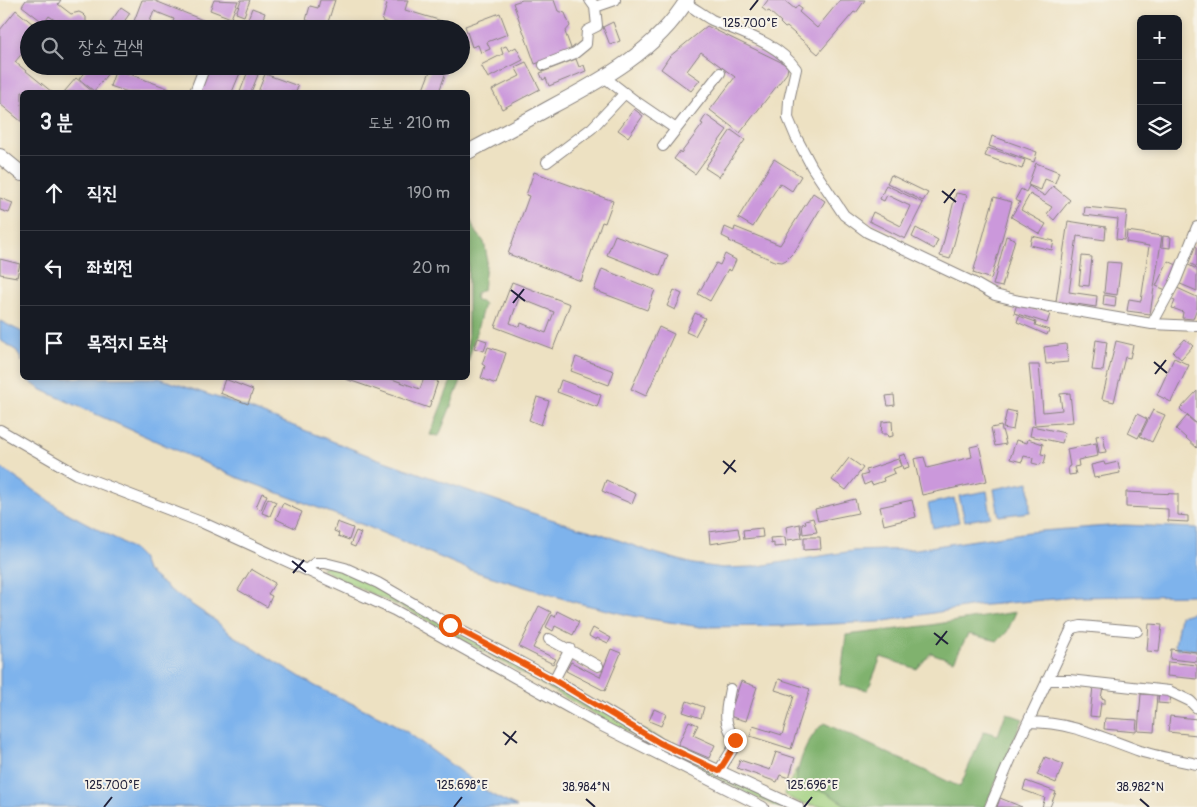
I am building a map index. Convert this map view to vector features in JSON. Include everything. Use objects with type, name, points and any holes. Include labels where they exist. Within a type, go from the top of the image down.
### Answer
[{"type":"main road","points":[[470,151],[589,87],[635,58],[673,20],[686,1]]},
{"type":"main road","points":[[0,156],[20,172]]},
{"type":"street","points":[[544,65],[575,53],[582,48],[586,44],[587,31],[597,26],[592,4],[615,0]]},
{"type":"street","points":[[686,1],[709,18],[769,45],[789,58],[796,69],[789,100],[788,118],[796,137],[812,167],[844,215],[867,232],[995,295],[1019,301],[1152,324],[1197,326]]},
{"type":"street","points":[[662,146],[720,73]]},
{"type":"street","points":[[195,90],[201,75]]},
{"type":"street","points":[[604,77],[635,101],[676,128]]},
{"type":"street","points":[[547,162],[592,128],[625,93]]},
{"type":"street","points":[[1152,324],[1176,280],[1197,227]]},
{"type":"street","points":[[0,430],[76,474],[201,522],[394,610],[600,725],[763,807]]},
{"type":"street","points":[[306,570],[315,563],[325,563],[356,573],[378,583],[450,625],[554,680],[660,743],[798,807]]},
{"type":"street","points":[[990,807],[1072,628],[1081,626],[1137,631]]},
{"type":"street","points":[[549,639],[598,666]]},
{"type":"street","points":[[554,680],[570,649]]},
{"type":"street","points":[[1047,680],[1070,680],[1169,691],[1190,701],[1197,708]]},
{"type":"street","points":[[719,771],[734,747],[735,740],[726,727],[730,689]]},
{"type":"street","points":[[1028,722],[1048,722],[1067,725],[1142,752],[1197,764]]},
{"type":"green space","points":[[470,219],[474,229],[484,242],[487,257],[483,290],[476,293],[475,299],[484,304],[470,355]]},
{"type":"green space","points":[[451,380],[461,380],[439,436],[430,435]]},
{"type":"green space","points":[[328,565],[358,578],[538,676],[793,807],[777,807],[687,763],[598,716],[423,618],[346,582],[321,568]]},
{"type":"green space","points":[[1016,612],[1007,632],[998,641],[968,634],[954,661],[931,653],[917,669],[881,657],[868,690],[840,685],[846,635],[924,626]]},
{"type":"green space","points":[[1006,713],[1023,719],[985,807],[849,807],[826,792],[808,788],[796,782],[805,750],[813,735],[824,723],[960,787],[984,731],[998,735]]},
{"type":"green space","points":[[797,768],[796,782],[808,788],[826,792],[849,807],[806,804],[784,794]]},
{"type":"water","points":[[0,321],[20,331],[20,358],[17,351],[0,340]]},
{"type":"water","points":[[28,380],[165,380],[248,408],[370,456],[529,512],[599,533],[651,552],[693,564],[722,568],[752,567],[853,551],[916,549],[1029,532],[1124,525],[1197,528],[1197,595],[1077,597],[975,606],[879,622],[787,626],[700,627],[632,616],[574,602],[470,570],[366,526],[236,477],[42,390]]},
{"type":"water","points":[[0,467],[62,510],[135,551],[141,557],[146,570],[170,590],[216,621],[232,635],[315,686],[387,720],[407,732],[492,795],[517,807],[0,807]]},
{"type":"water","points":[[1029,482],[1030,512],[999,516],[994,489]]},
{"type":"water","points":[[987,491],[991,517],[965,521],[959,496]]},
{"type":"water","points":[[954,498],[959,522],[933,528],[928,504]]},
{"type":"water","points":[[1197,613],[1197,650],[1177,648],[1175,645],[1180,616]]},
{"type":"building","points":[[26,0],[61,0],[58,4],[71,14],[79,12],[83,14],[86,20],[55,20],[49,16],[46,20],[40,20],[22,6]]},
{"type":"building","points":[[142,0],[153,0],[203,20],[174,20],[154,11],[150,20],[134,20]]},
{"type":"building","points":[[214,0],[238,1],[231,18],[210,10]]},
{"type":"building","points":[[241,0],[250,0],[244,16],[236,13]]},
{"type":"building","points":[[320,0],[335,0],[329,20],[306,20],[310,6],[318,8]]},
{"type":"building","points":[[376,0],[408,0],[405,10],[439,20],[382,20],[387,4]]},
{"type":"building","points":[[522,0],[554,0],[558,11],[565,13],[570,26],[565,32],[572,51],[535,64],[513,3]]},
{"type":"building","points":[[768,0],[784,0],[795,9],[798,5],[802,8],[799,12],[817,28],[840,0],[865,0],[856,13],[854,12],[818,54],[787,27],[785,28],[769,11],[767,12],[762,8]]},
{"type":"building","points":[[121,7],[130,13],[125,20],[112,20]]},
{"type":"building","points":[[252,8],[265,13],[262,20],[248,20]]},
{"type":"building","points":[[16,10],[28,20],[20,20],[20,56],[15,62],[20,66],[20,75],[31,75],[50,90],[20,90],[20,120],[0,104],[0,30]]},
{"type":"building","points":[[500,13],[508,34],[487,42],[490,49],[481,53],[478,45],[472,47],[470,24]]},
{"type":"building","points":[[613,22],[620,41],[610,45],[603,27]]},
{"type":"building","points":[[707,26],[788,67],[787,73],[740,133],[710,110],[735,77],[701,52],[687,71],[700,80],[691,91],[661,69],[669,57]]},
{"type":"building","points":[[506,46],[509,51],[516,47],[523,60],[488,78],[481,65],[503,54],[501,48]]},
{"type":"building","points":[[576,59],[579,67],[584,65],[586,71],[549,86],[546,78],[543,80],[540,73]]},
{"type":"building","points":[[526,62],[540,89],[502,109],[492,90],[520,76],[515,67]]},
{"type":"building","points":[[82,75],[107,75],[95,90],[79,79]]},
{"type":"building","points":[[114,75],[132,75],[170,89],[122,90],[110,86]]},
{"type":"building","points":[[207,75],[239,75],[233,90],[201,90]]},
{"type":"building","points":[[246,75],[258,75],[252,90],[241,90]]},
{"type":"building","points":[[265,75],[298,86],[297,90],[259,90]]},
{"type":"building","points":[[429,75],[445,75],[440,90],[423,90]]},
{"type":"building","points":[[76,78],[91,90],[66,90]]},
{"type":"building","points":[[634,109],[643,116],[628,137],[618,130]]},
{"type":"building","points":[[706,115],[727,130],[695,174],[674,159],[680,151],[681,153],[703,124],[701,123]]},
{"type":"building","points":[[731,130],[745,140],[719,177],[705,168]]},
{"type":"building","points":[[992,136],[1037,152],[1034,162],[989,146]]},
{"type":"building","points":[[988,148],[1025,160],[1022,169],[985,156]]},
{"type":"building","points":[[774,159],[801,176],[792,191],[780,183],[753,227],[738,218]]},
{"type":"building","points":[[1036,163],[1059,172],[1055,183],[1045,179],[1041,190],[1028,185]]},
{"type":"building","points":[[534,172],[613,201],[605,223],[602,222],[581,281],[508,254],[529,196],[526,195]]},
{"type":"building","points":[[891,175],[928,193],[923,201],[887,183]]},
{"type":"building","points":[[886,185],[923,203],[905,239],[869,221],[873,212],[901,226],[910,206],[887,195],[884,201],[880,199]]},
{"type":"building","points":[[1029,186],[1045,196],[1053,186],[1070,200],[1054,220],[1047,214],[1052,207],[1030,194],[1021,210],[1046,224],[1040,234],[1011,217],[1020,202],[1015,200],[1021,189],[1026,192]]},
{"type":"building","points":[[813,193],[825,201],[795,251],[782,262],[774,261],[722,236],[725,227],[734,231],[735,227],[780,245]]},
{"type":"building","points":[[956,193],[967,195],[950,259],[940,256]]},
{"type":"building","points":[[994,197],[1012,202],[991,279],[973,273]]},
{"type":"building","points":[[0,198],[13,203],[9,213],[0,210]]},
{"type":"building","points":[[1085,207],[1127,211],[1124,240],[1116,239],[1118,219],[1084,215]]},
{"type":"building","points":[[1068,221],[1106,227],[1105,240],[1077,236],[1069,292],[1097,296],[1096,307],[1056,301]]},
{"type":"building","points":[[916,228],[938,240],[934,249],[912,237]]},
{"type":"building","points":[[1127,231],[1162,236],[1150,314],[1127,311],[1129,299],[1141,301],[1149,246],[1126,242]]},
{"type":"building","points":[[615,235],[668,255],[660,276],[607,255]]},
{"type":"building","points":[[1006,236],[1015,239],[1002,287],[993,285]]},
{"type":"building","points":[[1032,236],[1054,241],[1052,250],[1030,245]]},
{"type":"building","points":[[1163,236],[1171,237],[1170,248],[1162,247]]},
{"type":"building","points":[[1194,245],[1197,247],[1197,267],[1187,262]]},
{"type":"building","points":[[725,254],[736,260],[731,271],[728,269],[710,301],[698,294],[716,263],[720,265]]},
{"type":"building","points":[[1082,256],[1092,257],[1089,286],[1079,285]]},
{"type":"building","points":[[0,259],[20,264],[17,277],[0,274]]},
{"type":"building","points":[[1168,261],[1177,265],[1166,290],[1156,286]]},
{"type":"building","points":[[1107,262],[1121,263],[1117,295],[1104,293]]},
{"type":"building","points":[[1186,264],[1197,269],[1197,291],[1178,283]]},
{"type":"building","points":[[602,269],[655,290],[647,310],[594,290]]},
{"type":"building","points":[[512,282],[570,304],[553,349],[495,327]],"holes":[[[519,298],[554,312],[546,333],[521,323],[520,327],[510,323]]]},
{"type":"building","points":[[1175,287],[1197,297],[1197,308],[1193,319],[1182,318],[1183,312],[1172,308],[1175,301],[1170,299]]},
{"type":"building","points":[[674,290],[682,294],[675,310],[667,306]]},
{"type":"building","points":[[1104,295],[1116,297],[1115,307],[1103,305]]},
{"type":"building","points":[[1017,304],[1050,314],[1047,323],[1014,313]]},
{"type":"building","points":[[695,313],[705,318],[695,336],[686,332]]},
{"type":"building","points":[[1019,316],[1036,322],[1035,325],[1049,330],[1047,335],[1017,322]]},
{"type":"building","points":[[659,327],[674,334],[646,396],[631,389]]},
{"type":"building","points":[[478,338],[487,341],[484,351],[474,348]]},
{"type":"building","points":[[1185,339],[1193,346],[1181,359],[1173,352]]},
{"type":"building","points":[[1096,340],[1107,342],[1103,371],[1092,370]]},
{"type":"building","points":[[1116,341],[1133,345],[1130,358],[1125,357],[1114,402],[1102,399]]},
{"type":"building","points":[[1066,344],[1068,362],[1046,364],[1044,347]]},
{"type":"building","points":[[488,347],[506,353],[496,384],[481,378],[485,366],[482,364]]},
{"type":"building","points":[[576,357],[614,371],[609,385],[571,371]]},
{"type":"building","points":[[1174,358],[1189,365],[1171,402],[1157,395]]},
{"type":"building","points":[[1029,365],[1039,365],[1043,412],[1062,410],[1060,394],[1070,393],[1073,422],[1035,425]]},
{"type":"building","points":[[225,380],[253,390],[248,404],[220,393]]},
{"type":"building","points":[[349,380],[395,380],[420,389],[423,380],[438,381],[429,408]]},
{"type":"building","points":[[561,380],[601,395],[597,407],[557,392]]},
{"type":"building","points":[[1197,391],[1197,424],[1180,409]]},
{"type":"building","points":[[894,395],[895,405],[888,406],[886,396]]},
{"type":"building","points":[[537,397],[549,401],[541,425],[529,420]]},
{"type":"building","points":[[1007,410],[1016,412],[1013,430],[1003,428]]},
{"type":"building","points":[[1153,410],[1165,415],[1152,442],[1140,436]]},
{"type":"building","points":[[1137,414],[1147,419],[1138,438],[1128,433]]},
{"type":"building","points":[[1187,416],[1197,425],[1197,448],[1176,429]]},
{"type":"building","points":[[892,421],[893,436],[888,437],[887,434],[881,434],[882,422]]},
{"type":"building","points":[[1001,426],[1006,444],[995,446],[991,428]]},
{"type":"building","points":[[1032,426],[1065,433],[1062,443],[1030,436]]},
{"type":"building","points":[[1103,435],[1106,452],[1099,453],[1096,436]]},
{"type":"building","points":[[1028,439],[1043,444],[1041,454],[1046,455],[1044,464],[1032,463],[1033,458],[1024,456],[1022,462],[1010,459],[1016,440],[1027,443]]},
{"type":"building","points":[[1096,443],[1098,456],[1078,460],[1079,466],[1074,467],[1076,474],[1069,475],[1068,467],[1070,466],[1067,449]]},
{"type":"building","points":[[979,445],[987,481],[922,495],[914,459],[924,457],[927,468],[972,457],[970,447]]},
{"type":"building","points":[[905,454],[909,467],[903,469],[899,456]]},
{"type":"building","points":[[849,458],[863,468],[846,490],[832,480]]},
{"type":"building","points":[[898,459],[901,466],[893,469],[895,473],[883,478],[884,481],[872,485],[871,482],[864,485],[861,476],[868,474],[866,470]]},
{"type":"building","points":[[1104,462],[1105,465],[1118,462],[1120,473],[1094,478],[1091,465]]},
{"type":"building","points":[[606,480],[636,494],[632,504],[602,491]]},
{"type":"building","points":[[1126,492],[1178,494],[1178,515],[1188,516],[1188,522],[1168,521],[1168,509],[1126,507]]},
{"type":"building","points":[[262,493],[267,495],[261,510],[256,507]]},
{"type":"building","points":[[268,498],[276,502],[270,516],[262,513]]},
{"type":"building","points":[[855,499],[858,513],[818,521],[815,509]]},
{"type":"building","points":[[912,500],[916,517],[884,525],[880,507]]},
{"type":"building","points":[[283,503],[302,512],[295,528],[276,519]]},
{"type":"building","points":[[813,518],[817,532],[803,534],[802,524],[806,523],[805,520]]},
{"type":"building","points":[[337,522],[353,528],[349,540],[338,536],[339,533],[334,531]]},
{"type":"building","points":[[800,524],[802,538],[788,540],[786,527]]},
{"type":"building","points":[[738,528],[740,539],[710,544],[709,532]]},
{"type":"building","points":[[762,528],[763,537],[744,539],[743,530]]},
{"type":"building","points":[[356,531],[361,533],[355,547],[350,545]]},
{"type":"building","points":[[785,537],[786,546],[774,547],[774,543],[771,544],[770,538]]},
{"type":"building","points":[[804,537],[820,537],[821,549],[804,550]]},
{"type":"building","points":[[251,569],[275,583],[268,594],[272,596],[267,607],[238,590]]},
{"type":"building","points":[[539,606],[551,612],[533,648],[556,659],[553,664],[519,647]]},
{"type":"building","points":[[557,611],[579,622],[573,635],[555,626],[553,631],[546,627],[552,615],[555,617]]},
{"type":"building","points":[[1149,624],[1162,625],[1159,652],[1147,651]]},
{"type":"building","points":[[593,628],[611,638],[608,643],[589,636]]},
{"type":"building","points":[[611,649],[621,653],[605,691],[566,671],[571,662],[600,677]]},
{"type":"building","points":[[1171,649],[1197,652],[1197,662],[1170,659]]},
{"type":"building","points":[[1168,662],[1197,665],[1197,679],[1167,676]]},
{"type":"building","points":[[779,679],[810,689],[791,749],[750,736],[753,726],[782,735],[794,696],[775,690]]},
{"type":"building","points":[[741,681],[757,687],[746,721],[729,716]]},
{"type":"building","points":[[1093,686],[1103,687],[1101,698],[1105,699],[1105,703],[1101,703],[1099,717],[1090,716]]},
{"type":"building","points":[[1159,692],[1171,693],[1170,704],[1158,703]]},
{"type":"building","points":[[1141,694],[1157,695],[1154,732],[1138,731]]},
{"type":"building","points":[[687,701],[704,707],[701,718],[683,712]]},
{"type":"building","points":[[654,709],[666,714],[661,726],[649,721]]},
{"type":"building","points":[[1170,716],[1197,719],[1197,735],[1168,732]]},
{"type":"building","points":[[1105,718],[1137,720],[1136,732],[1104,729]]},
{"type":"building","points":[[689,721],[698,725],[693,735],[715,745],[709,758],[678,745]]},
{"type":"building","points":[[776,752],[795,758],[789,778],[780,775],[777,782],[737,768],[740,760],[770,770]]},
{"type":"building","points":[[1045,757],[1063,764],[1056,783],[1037,775]]},
{"type":"building","points":[[1026,781],[1056,792],[1050,807],[1042,807],[1045,798],[1023,790]]},
{"type":"building","points":[[1000,798],[1022,807],[997,807]]},
{"type":"route","points":[[450,625],[554,680],[660,743],[719,771],[734,747],[735,740]]}]
